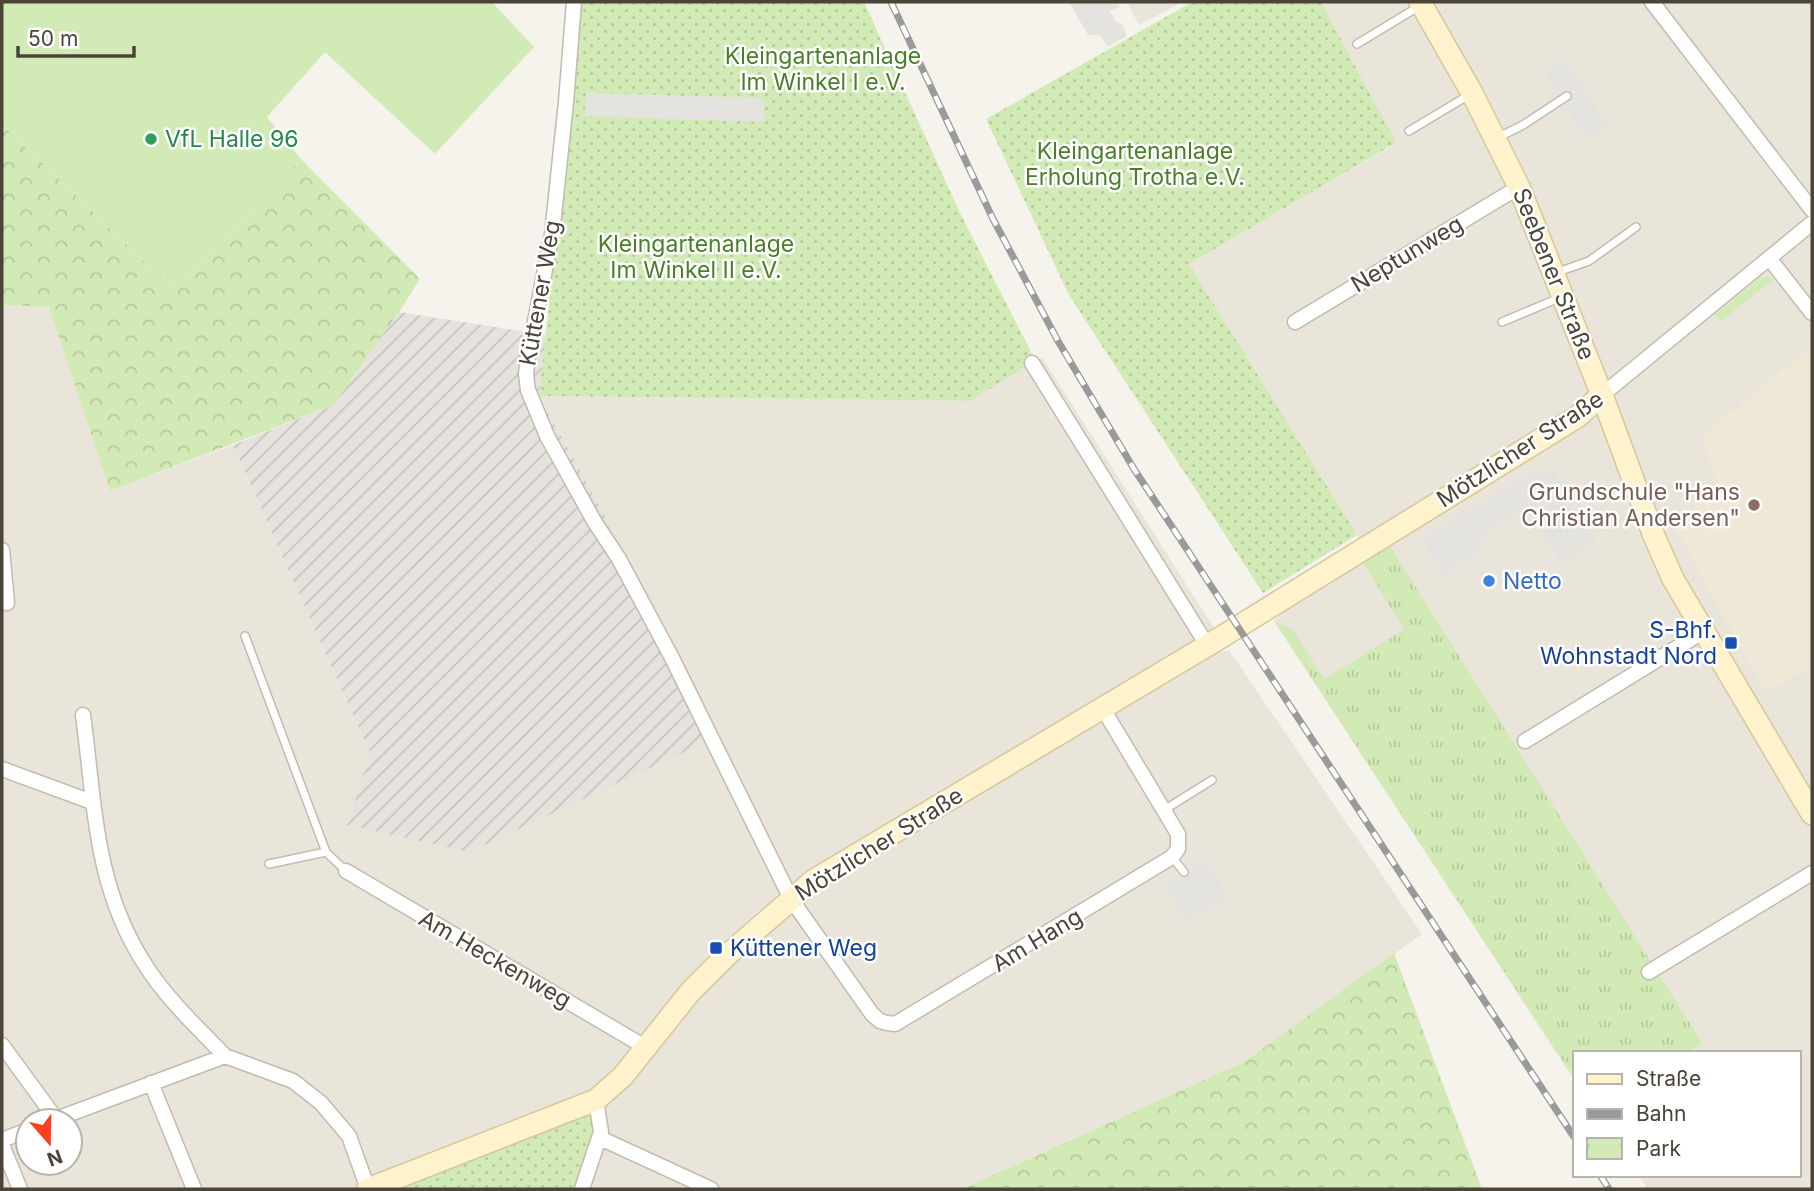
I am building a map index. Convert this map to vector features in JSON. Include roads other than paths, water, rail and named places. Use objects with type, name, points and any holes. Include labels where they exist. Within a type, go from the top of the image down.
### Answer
[{"type":"street","name":"Küttener Weg","points":[[574,2],[552,234],[528,357],[528,390],[547,436],[594,521],[619,559],[666,647],[791,899]]},
{"type":"street","points":[[1653,2],[1812,210]]},
{"type":"street","name":"Seebener Straße","points":[[1421,3],[1472,93],[1519,187],[1673,579],[1812,814]]},
{"type":"street","name":"Neptunweg","points":[[1295,322],[1519,187]]},
{"type":"street","name":"Mötzlicher Straße","points":[[596,1100],[614,1086],[691,991],[814,880],[1207,645],[1577,417],[1812,223]]},
{"type":"street","points":[[1769,258],[1812,313]]},
{"type":"street","points":[[1032,363],[1207,645]]},
{"type":"street","points":[[2,550],[4,602]]},
{"type":"street","points":[[1525,741],[1704,631]]},
{"type":"street","points":[[1102,707],[1178,834],[1180,841],[1172,857]]},
{"type":"street","points":[[83,715],[92,802],[103,866],[118,915],[145,965],[225,1056],[293,1081],[321,1103],[349,1136],[368,1189],[596,1100],[601,1126],[600,1138],[582,1189]]},
{"type":"street","points":[[2,769],[92,802]]},
{"type":"street","name":"Am Hang","points":[[791,899],[872,1014],[880,1021],[895,1024],[1172,857]]},
{"type":"street","name":"Am Heckenweg","points":[[345,871],[645,1046]]},
{"type":"street","points":[[1649,972],[1812,873]]},
{"type":"street","points":[[2,1045],[45,1107]]},
{"type":"street","points":[[84,1109],[225,1056]]},
{"type":"street","points":[[151,1083],[194,1189]]},
{"type":"street","points":[[600,1138],[711,1189]]},
{"type":"street","points":[[2,1143],[20,1189]]},
{"type":"lane","points":[[1357,44],[1421,3]]},
{"type":"lane","points":[[1409,131],[1472,93]]},
{"type":"lane","points":[[1496,139],[1567,96]]},
{"type":"lane","points":[[1554,273],[1588,261],[1636,227]]},
{"type":"lane","points":[[1502,322],[1563,297]]},
{"type":"lane","points":[[244,636],[326,852],[345,871]]},
{"type":"lane","points":[[1164,810],[1212,780]]},
{"type":"lane","points":[[270,864],[326,852]]},
{"type":"lane","points":[[1172,857],[1184,872]]},
{"type":"railway","points":[[891,2],[993,219],[1058,341],[1134,469],[1573,1135]]},
{"type":"railway","points":[[1601,1177],[1609,1189]]},
{"type":"place","name":"VfL Halle 96","points":[[151,139]]},
{"type":"place","name":"Grundschule \"Hans Christian Andersen\"","points":[[1754,505]]},
{"type":"place","name":"Netto","points":[[1489,581]]},
{"type":"place","name":"S-Bhf. Wohnstadt Nord","points":[[1731,643]]},
{"type":"place","name":"Küttener Weg","points":[[716,948]]},
{"type":"park label","name":"Kleingartenanlage Im Winkel I e.V.","points":[[823,69]]},
{"type":"park label","name":"Kleingartenanlage Erholung Trotha e.V.","points":[[1135,164]]},
{"type":"park label","name":"Kleingartenanlage Im Winkel II e.V.","points":[[696,257]]}]
